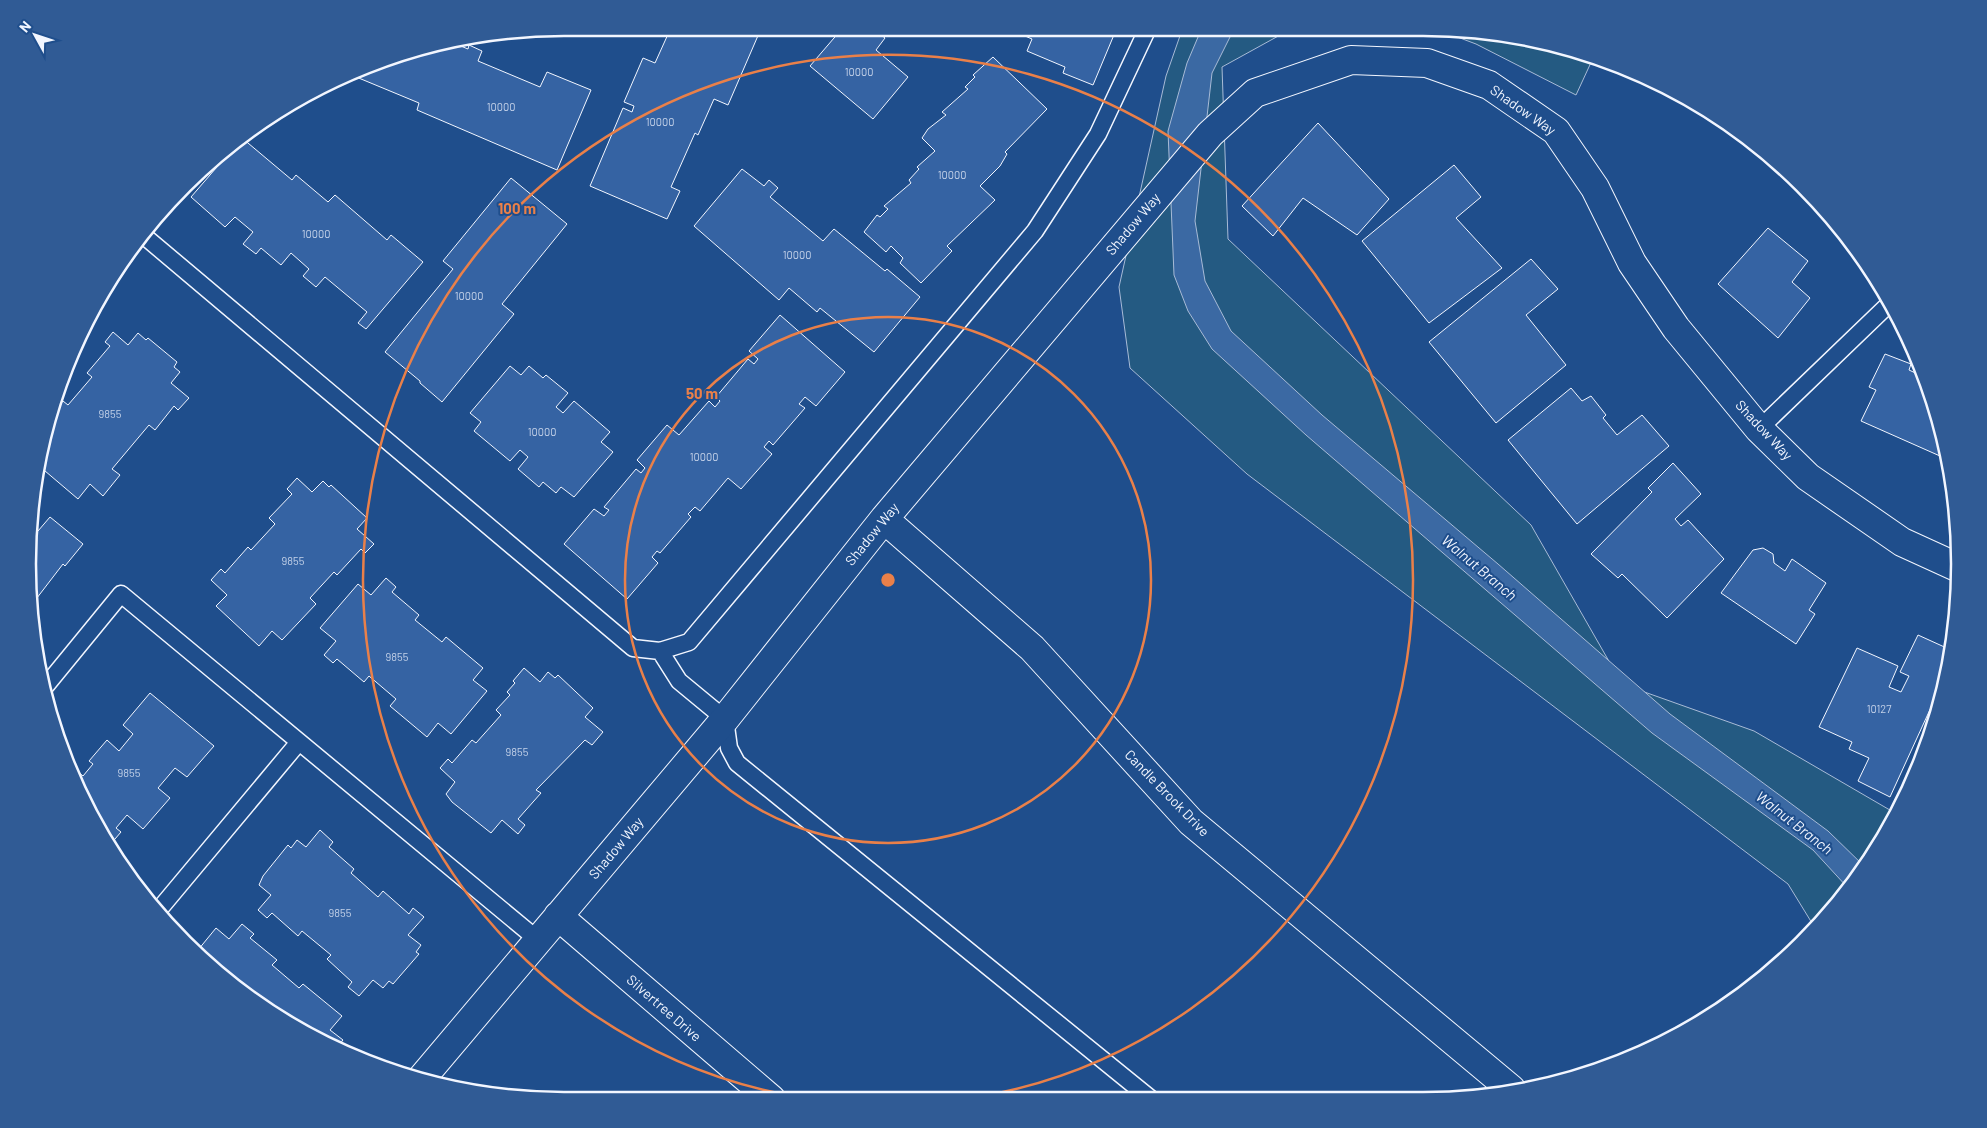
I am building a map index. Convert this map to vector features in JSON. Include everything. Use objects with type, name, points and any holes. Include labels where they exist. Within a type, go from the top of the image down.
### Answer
[{"type":"street","name":"Shadow Way","points":[[426,1074],[725,719],[884,519],[1210,134],[1255,94],[1351,60],[1427,63],[1489,85],[1556,131],[1595,188],[1632,263],[1676,328],[1759,429],[1808,477],[1902,542],[1951,564]]},
{"type":"street","name":"Candle Brook Drive","points":[[884,519],[1032,648],[1191,822],[1506,1085]]},
{"type":"street","name":"Silvertree Drive","points":[[558,916],[763,1092]]},
{"type":"lane","points":[[148,240],[633,648],[660,652],[689,642],[1035,231],[1098,134],[1144,36]]},
{"type":"lane","points":[[1759,429],[1884,308]]},
{"type":"lane","points":[[49,681],[121,594],[538,940]]},
{"type":"lane","points":[[660,652],[679,681],[725,719],[729,748],[737,763],[1142,1092]]},
{"type":"lane","points":[[162,906],[299,742]]},
{"type":"shaded area","points":[[1180,36],[1278,36],[1222,67],[1228,239],[1531,525],[1622,684],[1754,731],[1889,810],[1862,857],[1842,885],[1811,921],[1788,884],[1247,474],[1130,368],[1119,287],[1166,76]]},
{"type":"shaded area","points":[[1457,37],[1526,46],[1591,63],[1576,95],[1476,44]]},
{"type":"water","name":"Walnut Branch","points":[[1198,36],[1230,36],[1212,73],[1195,221],[1205,281],[1231,331],[1322,415],[1498,564],[1670,714],[1828,831],[1859,861],[1843,883],[1813,850],[1652,733],[1306,435],[1212,349],[1188,311],[1174,275],[1168,131],[1187,63]]},
{"type":"building","points":[[667,36],[758,36],[728,105],[714,99],[698,135],[695,133],[671,187],[680,191],[667,219],[590,186],[623,108],[632,112],[634,106],[624,102],[643,58],[655,63]]},
{"type":"building","points":[[836,36],[882,36],[885,38],[876,50],[908,77],[873,119],[810,66]]},
{"type":"building","points":[[1025,36],[1113,36],[1093,85],[1063,73],[1065,67],[1027,51],[1032,39]]},
{"type":"building","points":[[469,45],[482,51],[478,61],[540,87],[547,72],[591,90],[557,170],[417,110],[419,103],[358,78],[427,54],[461,46],[468,49]]},
{"type":"building","points":[[993,57],[1047,109],[1005,152],[1007,154],[1000,166],[980,186],[995,200],[947,246],[952,251],[921,283],[900,263],[903,258],[891,246],[886,252],[864,232],[877,215],[880,217],[888,209],[884,206],[911,183],[909,180],[919,169],[917,167],[935,151],[922,138],[928,129],[946,115],[942,112],[968,89],[965,87],[975,77],[973,75]]},
{"type":"building","points":[[1318,123],[1389,199],[1357,235],[1303,198],[1273,236],[1242,206]]},
{"type":"building","points":[[247,142],[292,180],[296,175],[328,202],[335,195],[387,240],[391,235],[423,262],[366,329],[358,323],[367,312],[325,277],[316,287],[303,276],[309,269],[291,253],[281,265],[261,248],[256,254],[243,244],[253,232],[235,217],[225,227],[191,197],[219,164]]},
{"type":"building","points":[[1454,165],[1481,197],[1456,218],[1502,268],[1429,323],[1362,241]]},
{"type":"building","points":[[742,169],[764,186],[769,180],[778,188],[770,197],[823,241],[834,229],[920,297],[874,352],[820,308],[817,312],[789,288],[779,300],[694,226]]},
{"type":"building","points":[[511,178],[567,224],[502,304],[514,314],[442,402],[385,352],[453,269],[443,261]]},
{"type":"building","points":[[1768,228],[1808,261],[1792,282],[1810,298],[1778,338],[1718,284]]},
{"type":"building","points":[[1531,259],[1558,289],[1526,315],[1566,365],[1496,423],[1429,342]]},
{"type":"building","points":[[780,315],[845,372],[816,406],[805,397],[799,404],[805,408],[773,445],[769,441],[764,447],[772,454],[741,489],[728,478],[700,511],[695,507],[688,514],[691,517],[660,553],[657,551],[652,557],[658,563],[627,599],[564,544],[594,509],[604,516],[609,510],[604,507],[636,469],[641,473],[645,468],[637,460],[667,425],[679,435],[709,401],[715,407],[720,401],[716,397],[748,359],[754,364],[758,359],[749,351]]},
{"type":"building","points":[[113,332],[128,345],[138,333],[146,340],[148,338],[177,362],[174,367],[180,372],[171,383],[189,398],[178,410],[174,406],[155,430],[149,425],[112,469],[120,475],[103,496],[90,484],[78,499],[45,471],[46,461],[61,403],[63,401],[68,405],[92,377],[87,373],[110,346],[105,342]]},
{"type":"building","points":[[1885,354],[1911,364],[1909,370],[1915,373],[1923,394],[1940,456],[1861,421],[1876,390],[1869,387]]},
{"type":"building","points":[[510,366],[521,375],[529,366],[543,378],[546,375],[568,393],[556,407],[563,413],[574,401],[610,432],[601,442],[613,452],[574,497],[561,487],[556,493],[543,482],[539,487],[518,469],[528,457],[520,450],[510,461],[474,431],[481,422],[470,413]]},
{"type":"building","points":[[1571,388],[1582,401],[1591,396],[1606,415],[1603,418],[1617,435],[1642,415],[1669,446],[1577,524],[1508,440]]},
{"type":"building","points":[[1673,463],[1701,494],[1675,519],[1681,526],[1688,520],[1724,559],[1667,618],[1622,574],[1618,578],[1591,554],[1652,492],[1648,488]]},
{"type":"building","points":[[297,478],[312,492],[323,481],[329,487],[331,485],[367,518],[357,529],[374,544],[365,553],[361,549],[337,575],[334,572],[310,598],[316,604],[282,640],[272,631],[259,646],[216,606],[227,595],[211,580],[221,569],[225,573],[248,547],[251,550],[275,524],[269,518],[292,494],[287,489]]},
{"type":"building","points":[[50,517],[83,544],[65,566],[63,564],[37,598],[36,564],[38,531]]},
{"type":"building","points":[[1763,548],[1773,554],[1774,563],[1785,571],[1792,559],[1826,583],[1809,610],[1815,614],[1796,644],[1721,593],[1753,550]]},
{"type":"building","points":[[386,578],[396,587],[392,592],[419,615],[415,620],[442,642],[446,637],[483,668],[473,680],[487,691],[451,734],[438,723],[427,737],[390,706],[396,699],[369,676],[364,682],[337,659],[333,663],[324,655],[336,641],[320,628],[358,584],[371,595]]},
{"type":"building","points":[[1918,635],[1944,647],[1931,707],[1890,797],[1858,781],[1869,758],[1849,749],[1852,742],[1819,727],[1857,648],[1898,666],[1889,687],[1901,692],[1909,676],[1900,672]]},
{"type":"building","points":[[524,668],[540,682],[548,672],[555,678],[558,675],[593,708],[585,717],[603,732],[592,745],[585,740],[536,790],[541,793],[518,819],[525,825],[518,834],[502,820],[491,833],[452,802],[446,794],[455,782],[440,768],[448,759],[452,763],[472,740],[476,743],[501,715],[496,710],[510,695],[507,692]]},
{"type":"building","points":[[150,693],[214,746],[187,777],[175,768],[158,788],[170,798],[143,829],[127,815],[116,828],[121,832],[114,840],[79,773],[83,776],[93,764],[89,761],[107,740],[119,751],[133,734],[123,725]]},
{"type":"building","points":[[320,830],[333,842],[329,847],[354,869],[351,873],[378,897],[383,891],[409,914],[413,908],[424,917],[408,935],[421,945],[416,952],[419,954],[393,984],[389,981],[383,988],[373,980],[359,996],[348,987],[352,982],[327,959],[331,955],[302,931],[298,936],[272,913],[267,918],[258,910],[271,895],[259,885],[263,876],[288,845],[291,848],[297,840],[306,847]]},
{"type":"building","points":[[242,924],[254,934],[250,938],[277,960],[272,965],[299,988],[303,984],[342,1016],[330,1030],[343,1040],[341,1042],[300,1021],[271,1003],[243,983],[201,946],[216,928],[229,939]]}]
